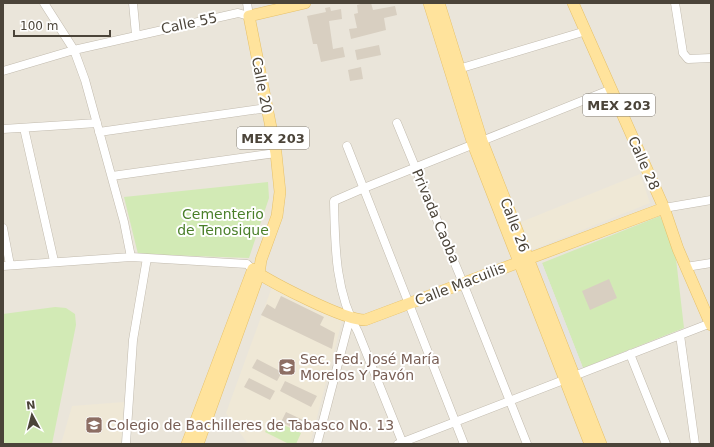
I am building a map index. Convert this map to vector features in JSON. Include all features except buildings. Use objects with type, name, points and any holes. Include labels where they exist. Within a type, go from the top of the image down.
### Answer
[{"type":"main road","name":"Calle 55","points":[[249,16],[305,3]]},
{"type":"main road","name":"Calle 26","points":[[429,3],[455,70],[478,143],[569,377],[590,444]]},
{"type":"main road","name":"Calle 26","points":[[439,3],[455,70]]},
{"type":"main road","name":"Calle 28","points":[[573,3],[664,208],[686,267],[711,323]]},
{"type":"main road","name":"Calle 20","points":[[187,444],[210,397],[280,205],[280,180],[276,154],[249,16]]},
{"type":"main road","name":"Calle Macuilis","points":[[256,272],[339,314],[359,320],[371,319],[664,208]]},
{"type":"main road","name":"Calle 26","points":[[569,377],[601,444]]},
{"type":"main road","name":"Calle 20","points":[[198,444],[210,397]]},
{"type":"street","points":[[44,3],[74,50],[85,80],[112,176],[131,257]]},
{"type":"street","points":[[133,3],[136,35]]},
{"type":"street","name":"Calle 20","points":[[247,3],[249,16]]},
{"type":"street","points":[[675,3],[683,53],[688,58],[711,58]]},
{"type":"street","name":"Calle 55","points":[[3,71],[74,50],[238,12],[249,16]]},
{"type":"street","points":[[455,70],[586,31]]},
{"type":"street","points":[[612,89],[415,167],[334,201],[335,250],[338,278],[350,318],[358,332],[400,443],[711,323]]},
{"type":"street","points":[[99,132],[267,108]]},
{"type":"street","points":[[3,129],[97,123]]},
{"type":"street","name":"Privada Caoba","points":[[397,123],[464,283],[527,444]]},
{"type":"street","points":[[24,128],[54,261]]},
{"type":"street","points":[[347,146],[464,444]]},
{"type":"street","points":[[112,176],[276,154]]},
{"type":"street","points":[[664,208],[711,200]]},
{"type":"street","points":[[3,228],[6,266],[54,261],[131,257],[247,264],[256,272]]},
{"type":"street","points":[[126,443],[133,340],[147,258]]},
{"type":"street","points":[[686,267],[711,263]]},
{"type":"street","points":[[317,444],[350,318]]},
{"type":"street","points":[[680,334],[695,444]]},
{"type":"street","points":[[630,354],[666,444]]},
{"type":"shaded area","points":[[3,3],[711,3],[711,444],[3,444]]},
{"type":"shaded area","points":[[640,174],[650,203],[532,250],[521,222]]},
{"type":"shaded area","points":[[542,263],[583,368],[578,370],[537,265]]},
{"type":"shaded area","name":"Sec. Fed. José María Morelos Y Pavón","points":[[272,287],[342,321],[310,444],[248,444],[226,413]]},
{"type":"shaded area","name":"Colegio de Bachilleres de Tabasco No. 13","points":[[124,402],[121,444],[61,444],[72,406]]},
{"type":"green space","name":"Cementerio de Tenosique","points":[[268,182],[269,198],[249,258],[138,254],[124,197]]},
{"type":"green space","points":[[660,216],[675,250],[684,328],[583,368],[542,263]]},
{"type":"green space","points":[[55,307],[66,308],[75,314],[76,325],[52,444],[3,444],[3,314]]},
{"type":"green space","points":[[271,419],[301,433],[296,444],[289,444],[265,432]]},
{"type":"place","name":"Sec. Fed. José María Morelos Y Pavón","points":[[287,367]]},
{"type":"place","name":"Colegio de Bachilleres de Tabasco No. 13","points":[[94,425]]}]
